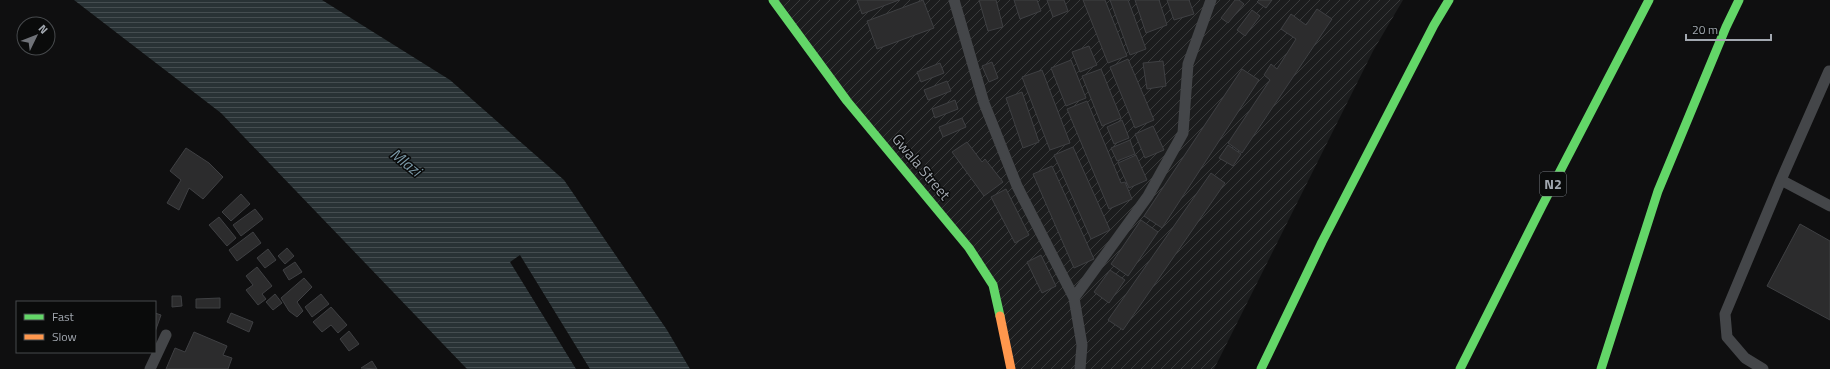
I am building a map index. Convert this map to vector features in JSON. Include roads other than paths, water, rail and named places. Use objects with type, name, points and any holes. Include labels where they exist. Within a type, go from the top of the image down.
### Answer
[{"type":"main road","name":"Gwala Street","points":[[773,0],[846,101],[973,254],[993,285],[1011,369]]},
{"type":"main road","points":[[1261,369],[1322,242],[1449,0]]},
{"type":"main road","name":"N2","points":[[1460,369],[1542,206],[1650,0]]},
{"type":"main road","points":[[1601,369],[1658,191],[1726,27],[1739,0]]},
{"type":"lane","points":[[954,0],[984,103],[1017,186],[1074,298],[1082,345],[1080,369]]},
{"type":"lane","points":[[1074,298],[1148,196],[1183,134],[1188,64],[1211,0]]},
{"type":"lane","points":[[1763,369],[1745,358],[1727,337],[1725,314],[1781,180],[1830,70]]},
{"type":"lane","points":[[1781,180],[1830,206]]},
{"type":"lane","points":[[150,369],[166,335]]},
{"type":"water","name":"Mlazi","points":[[74,0],[322,0],[450,80],[564,180],[667,330],[690,369],[590,369],[520,255],[510,262],[576,369],[467,369],[221,113]]}]
